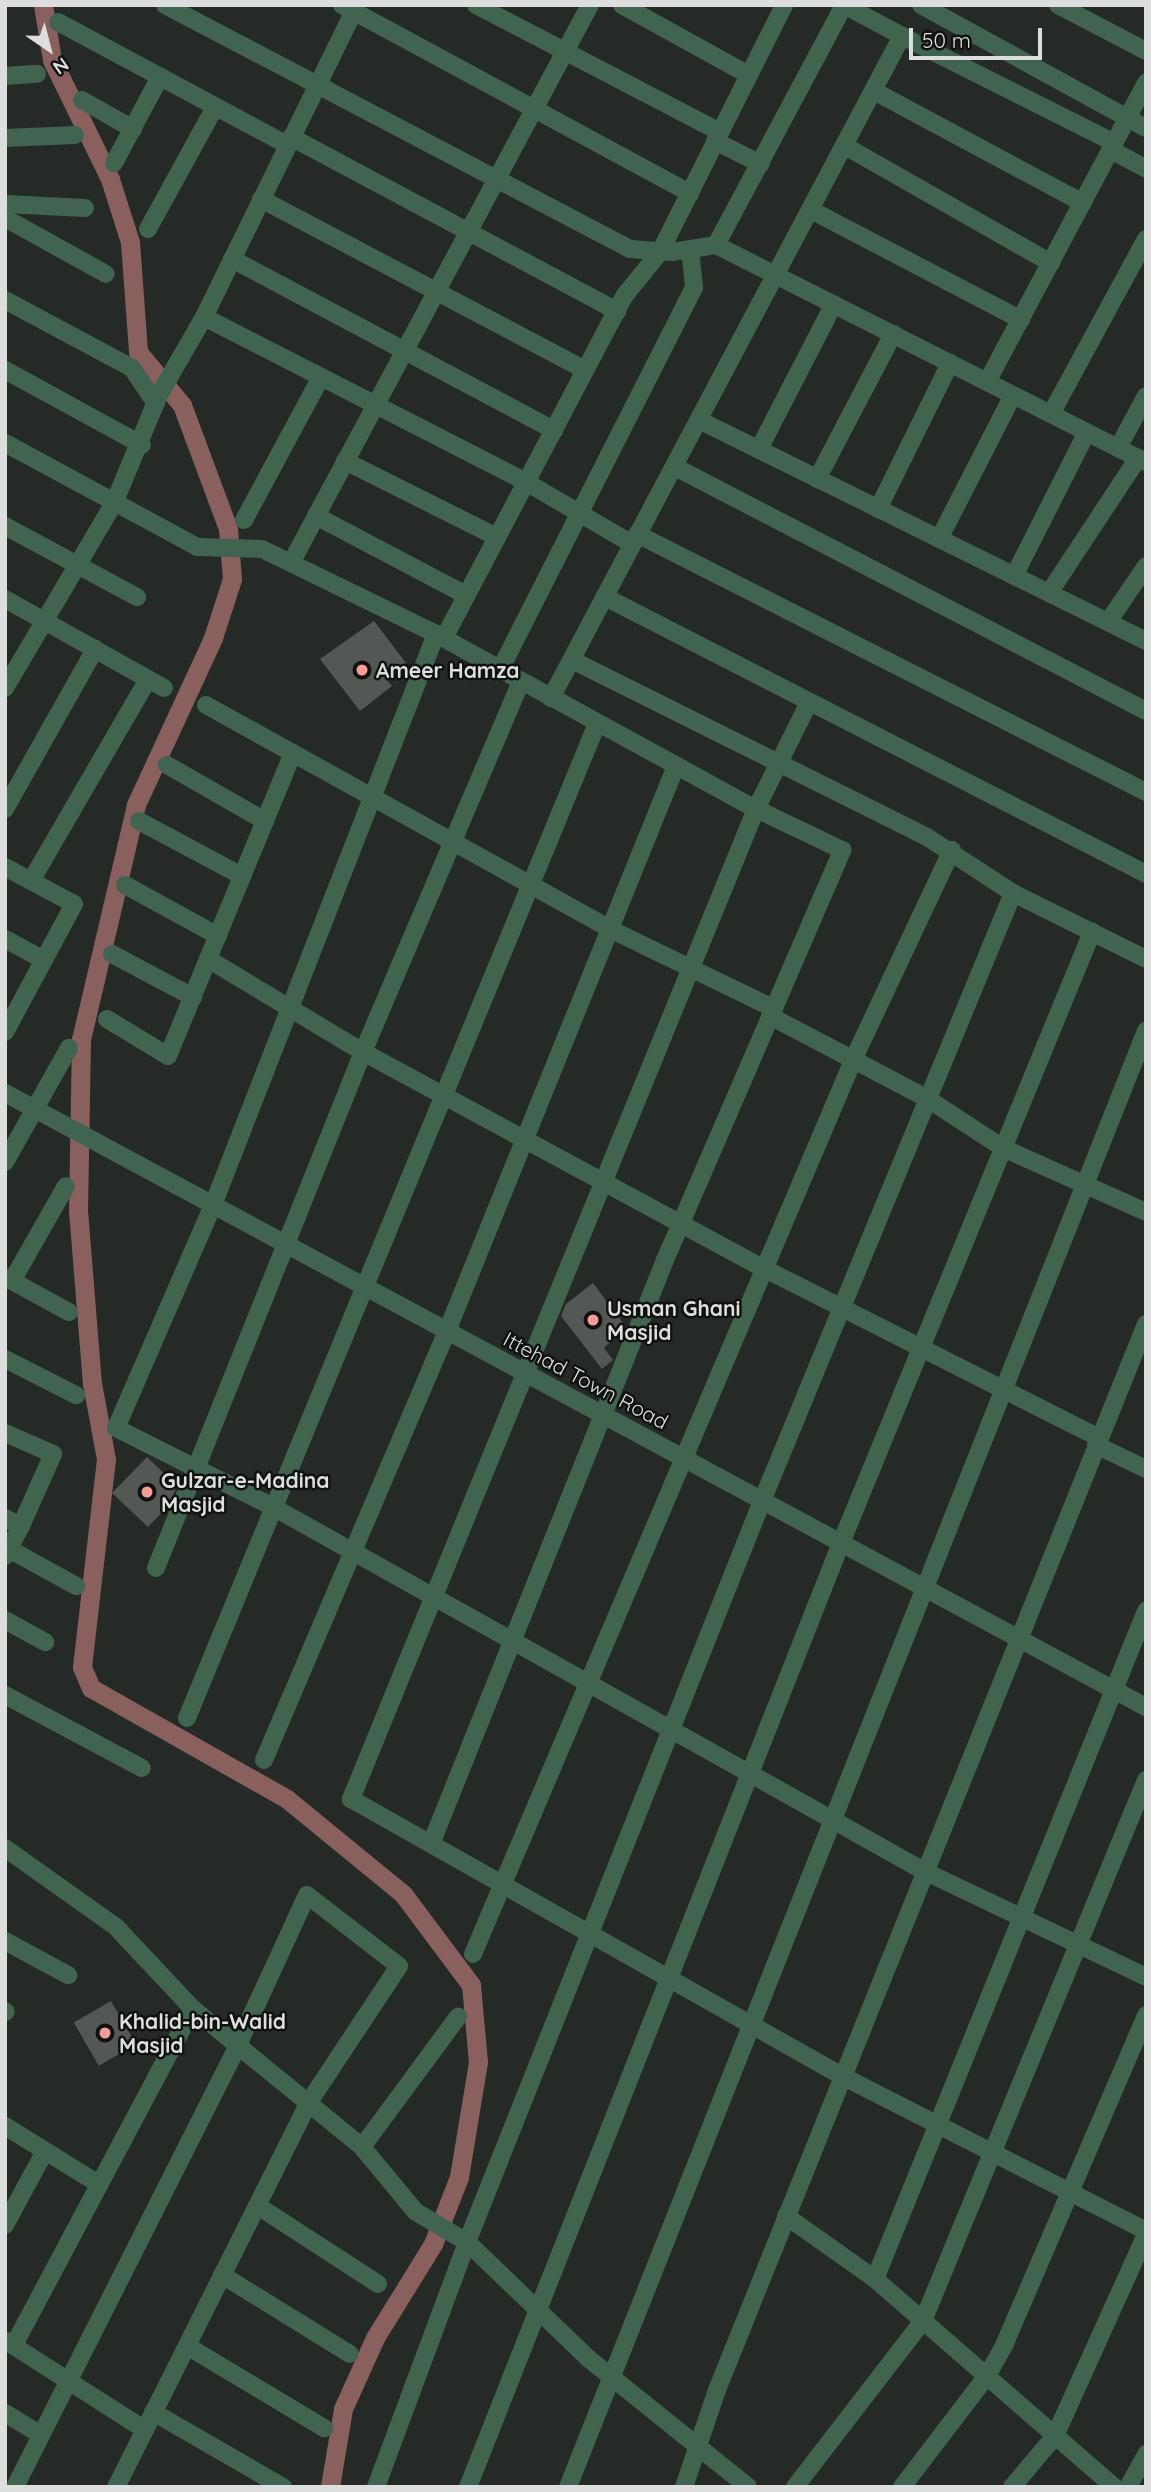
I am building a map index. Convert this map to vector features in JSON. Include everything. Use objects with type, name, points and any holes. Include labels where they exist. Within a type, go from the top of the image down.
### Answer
[{"type":"street","points":[[165,5],[314,86],[497,178],[630,249],[660,251],[716,245],[1142,460],[1049,593]]},
{"type":"street","points":[[477,5],[565,51],[761,164]]},
{"type":"street","points":[[291,563],[590,5]]},
{"type":"street","points":[[622,5],[749,75]]},
{"type":"street","points":[[716,245],[844,5],[1113,147],[1146,169]]},
{"type":"street","points":[[921,5],[1146,128]]},
{"type":"street","points":[[1058,5],[1146,51]]},
{"type":"street","points":[[5,688],[115,501],[142,445],[157,400],[204,317],[351,7],[690,193]]},
{"type":"street","points":[[778,7],[749,75],[660,251],[617,311],[466,595],[440,636],[372,797],[213,1205],[116,1428],[273,1507],[924,1871],[1146,1977]]},
{"type":"street","points":[[58,22],[215,107],[289,141],[617,311]]},
{"type":"street","points":[[551,698],[902,36]]},
{"type":"street","points":[[5,76],[37,74]]},
{"type":"street","points":[[114,163],[160,77]]},
{"type":"street","points":[[987,382],[1146,83]]},
{"type":"street","points":[[874,91],[1083,203]]},
{"type":"street","points":[[82,100],[133,129]]},
{"type":"street","points":[[148,229],[215,107]]},
{"type":"street","points":[[5,138],[75,135]]},
{"type":"street","points":[[845,146],[1051,263]]},
{"type":"street","points":[[261,199],[585,370]]},
{"type":"street","points":[[5,204],[85,208]]},
{"type":"street","points":[[811,210],[1021,320]]},
{"type":"street","points":[[5,218],[106,274]]},
{"type":"street","points":[[1051,414],[1146,239]]},
{"type":"street","points":[[500,670],[694,287],[690,249]]},
{"type":"street","points":[[232,259],[554,430]]},
{"type":"street","points":[[5,300],[132,368],[157,400]]},
{"type":"street","points":[[758,450],[834,304]]},
{"type":"street","points":[[204,317],[526,482],[580,513],[1146,792]]},
{"type":"street","points":[[817,479],[893,334]]},
{"type":"street","points":[[878,509],[950,363]]},
{"type":"street","points":[[5,370],[142,445]]},
{"type":"street","points":[[244,520],[321,377]]},
{"type":"street","points":[[939,539],[1013,395]]},
{"type":"street","points":[[1118,448],[1146,396]]},
{"type":"street","points":[[699,420],[1146,641]]},
{"type":"street","points":[[1014,576],[1087,432]]},
{"type":"street","points":[[5,443],[197,547],[254,549],[291,563],[440,636],[756,810],[842,850],[680,1223],[605,1416],[431,1844]]},
{"type":"street","points":[[345,461],[497,537]]},
{"type":"street","points":[[675,467],[1146,711]]},
{"type":"street","points":[[316,516],[466,595]]},
{"type":"street","points":[[5,526],[137,597]]},
{"type":"street","points":[[1108,622],[1146,566]]},
{"type":"street","points":[[605,597],[1146,874]]},
{"type":"street","points":[[5,599],[164,688]]},
{"type":"street","points":[[5,809],[95,649]]},
{"type":"street","points":[[572,660],[952,850],[1013,893],[1145,957]]},
{"type":"street","points":[[31,881],[148,679]]},
{"type":"street","points":[[156,1568],[363,1052],[451,840],[521,682]]},
{"type":"street","points":[[809,702],[756,810],[602,1177],[351,1799],[842,2076],[1146,2232],[1055,2435],[1012,2487]]},
{"type":"street","points":[[206,705],[610,929],[772,1012],[928,1099],[1003,1148],[1146,1212]]},
{"type":"street","points":[[187,1718],[597,724]]},
{"type":"street","points":[[107,1019],[168,1056],[293,753]]},
{"type":"street","points":[[167,765],[265,821]]},
{"type":"street","points":[[264,1760],[447,1331],[676,766]]},
{"type":"street","points":[[139,821],[242,876]]},
{"type":"street","points":[[473,1954],[682,1457],[854,1058],[952,850]]},
{"type":"street","points":[[5,867],[74,904],[8,1022]]},
{"type":"street","points":[[125,885],[218,936]]},
{"type":"street","points":[[376,2487],[467,2242],[762,1501],[1013,893]]},
{"type":"street","points":[[468,2487],[841,1544],[1092,932]]},
{"type":"street","points":[[5,939],[44,960]]},
{"type":"street","points":[[113,954],[192,997]]},
{"type":"street","points":[[208,959],[363,1052],[526,1136],[680,1223],[1002,1390],[1146,1469]]},
{"type":"street","points":[[568,2487],[922,1587],[1146,1031]]},
{"type":"street","points":[[5,1163],[41,1112],[69,1048]]},
{"type":"street","name":"Ittehad Town Road","points":[[5,1093],[1146,1707]]},
{"type":"street","points":[[66,1186],[9,1279],[69,1312]]},
{"type":"street","points":[[684,2487],[786,2216],[1016,1637],[1146,1324]]},
{"type":"street","points":[[5,1359],[76,1395]]},
{"type":"street","points":[[5,1433],[53,1454],[13,1522],[7,1553],[76,1586]]},
{"type":"street","points":[[875,2279],[1146,1611]]},
{"type":"street","points":[[5,1620],[45,1642]]},
{"type":"street","points":[[5,1695],[142,1768]]},
{"type":"street","points":[[795,2487],[923,2321],[1146,1780]]},
{"type":"street","points":[[5,1848],[116,1927],[193,2009],[362,2147],[416,2212],[467,2242],[612,2377],[699,2443],[748,2487]]},
{"type":"street","points":[[15,2487],[238,2045],[307,1895],[399,1966],[309,2102],[153,2412],[120,2485]]},
{"type":"street","points":[[5,1941],[68,1975]]},
{"type":"street","points":[[145,2430],[9,2343],[193,2009]]},
{"type":"street","points":[[902,2487],[987,2376],[1146,2015]]},
{"type":"street","points":[[362,2147],[458,2017]]},
{"type":"street","points":[[5,2126],[97,2183]]},
{"type":"street","points":[[5,2225],[45,2151]]},
{"type":"street","points":[[258,2206],[378,2284]]},
{"type":"street","points":[[786,2216],[875,2279],[1114,2487]]},
{"type":"street","points":[[222,2276],[350,2354]]},
{"type":"street","points":[[187,2346],[324,2428]]},
{"type":"street","points":[[153,2412],[283,2487]]},
{"type":"street","points":[[5,2413],[41,2435]]},
{"type":"street","points":[[1128,2487],[1146,2454]]},
{"type":"building","name":"Ameer Hamza","points":[[374,621],[406,663],[385,678],[392,686],[360,711],[320,659]]},
{"type":"building","name":"Usman Ghani Masjid","points":[[593,1283],[626,1327],[604,1348],[613,1360],[602,1369],[561,1316],[566,1304]]},
{"type":"building","name":"Gulzar-e-Madina Masjid","points":[[147,1457],[177,1486],[168,1506],[148,1527],[112,1493]]},
{"type":"building","name":"Khalid-bin-Walid Masjid","points":[[111,2001],[136,2044],[99,2066],[74,2022]]},
{"type":"waterway","points":[[43,5],[52,60],[110,179],[130,242],[138,352],[182,405],[228,529],[232,579],[213,638],[136,805],[81,1039],[78,1210],[92,1383],[106,1459],[82,1667],[91,1688],[287,1799],[403,1894],[471,1985],[478,2062],[459,2177],[433,2244],[375,2338],[343,2409],[330,2487]]},
{"type":"place","name":"Ameer Hamza","points":[[362,670]]},
{"type":"place","name":"Usman Ghani Masjid","points":[[593,1320]]},
{"type":"place","name":"Gulzar-e-Madina Masjid","points":[[147,1492]]},
{"type":"place","name":"Khalid-bin-Walid Masjid","points":[[105,2033]]}]
